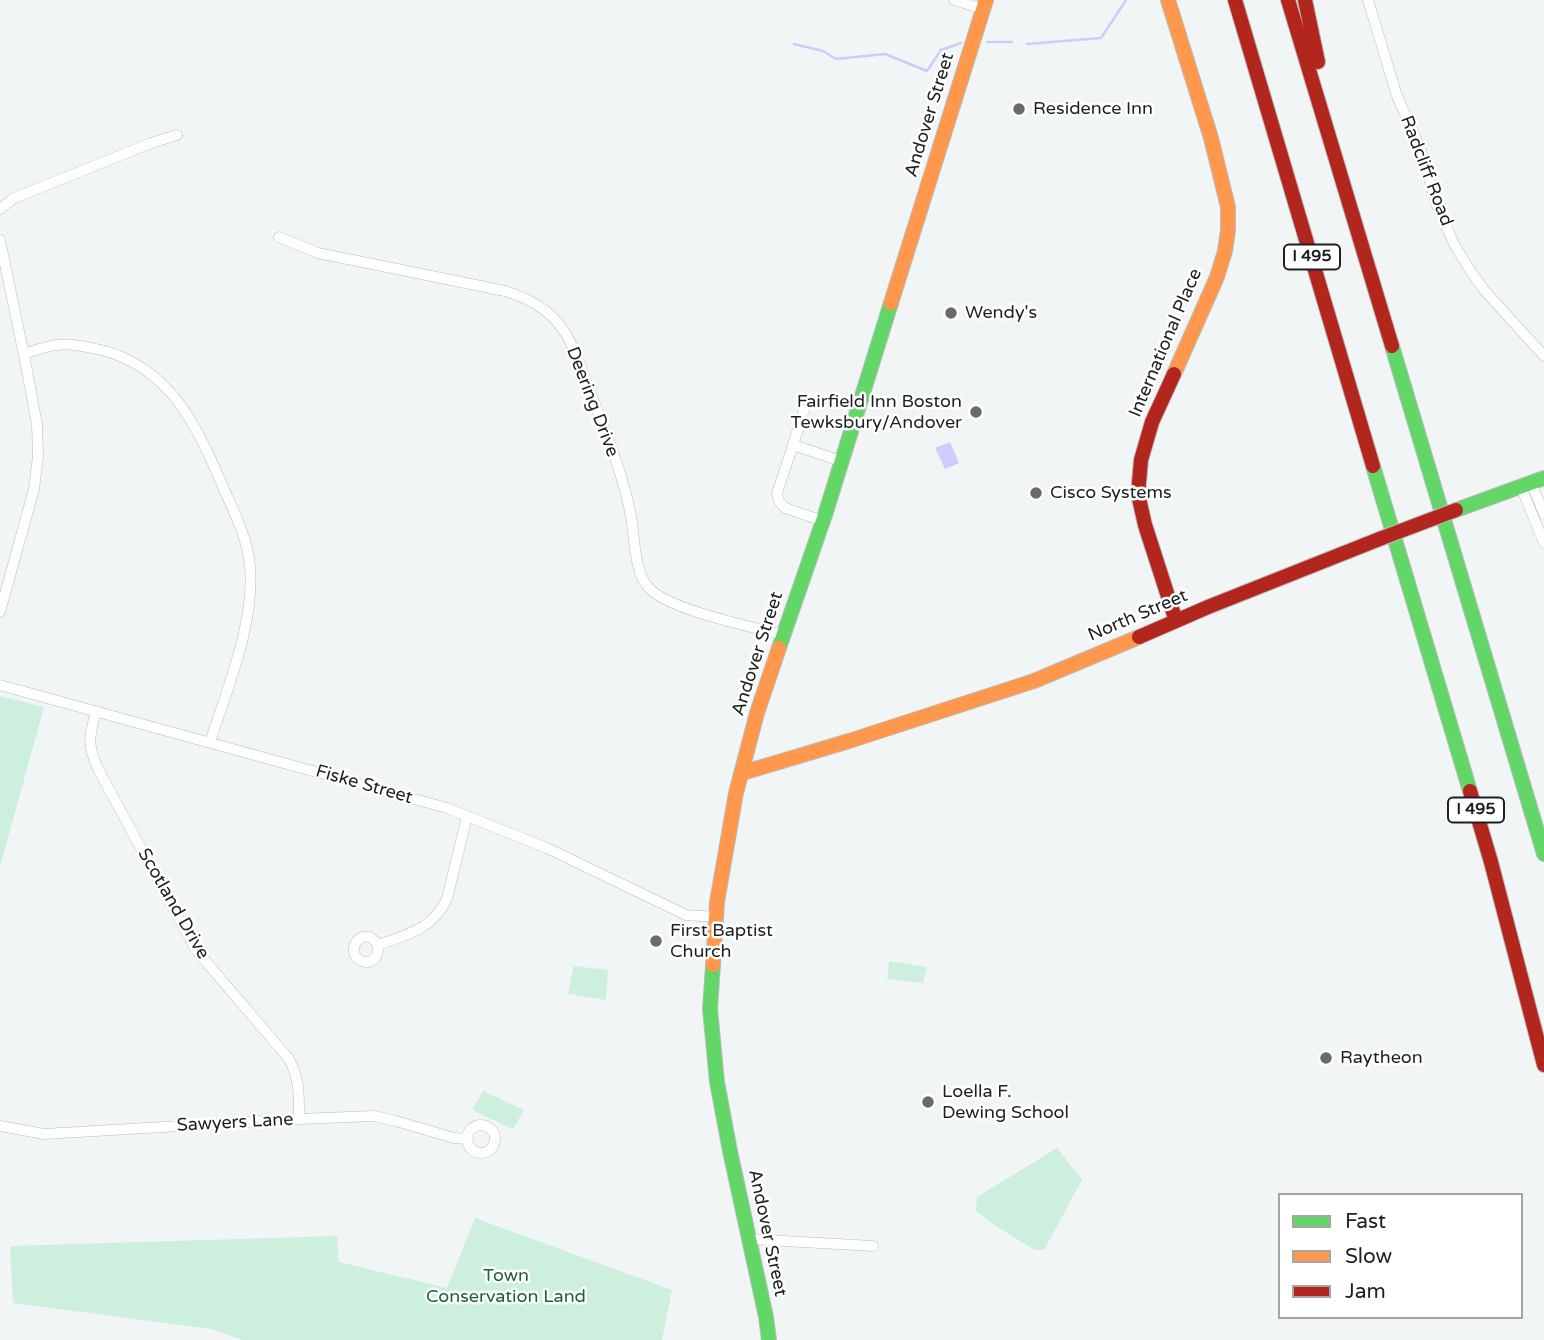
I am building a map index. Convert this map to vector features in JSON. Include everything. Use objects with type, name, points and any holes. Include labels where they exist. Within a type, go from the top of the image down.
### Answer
[{"type":"main road","name":"International Place","points":[[1168,0],[1211,138],[1228,207],[1225,251],[1217,277],[1152,422],[1144,445],[1138,481],[1145,525],[1176,621]]},
{"type":"main road","name":"I 495","points":[[1235,0],[1492,862],[1544,1065]]},
{"type":"main road","name":"I 495","points":[[1288,0],[1544,854]]},
{"type":"main road","points":[[1305,0],[1350,206]]},
{"type":"main road","name":"Andover Street","points":[[769,1340],[717,1082],[710,1009],[719,890],[736,793],[757,713],[823,521],[985,4]]},
{"type":"main road","name":"North Street","points":[[742,773],[1034,681],[1382,538],[1532,483]]},
{"type":"street","points":[[954,0],[985,4]]},
{"type":"street","name":"Radcliff Road","points":[[1368,0],[1397,96],[1421,150],[1436,202],[1454,244],[1484,290],[1544,356]]},
{"type":"street","points":[[0,209],[14,198],[177,135]]},
{"type":"street","name":"Deering Drive","points":[[279,237],[318,253],[505,291],[527,299],[550,314],[575,353],[603,424],[624,487],[643,580],[650,589],[668,602],[784,635]]},
{"type":"street","points":[[0,240],[37,425],[38,456],[34,489],[0,612]]},
{"type":"street","points":[[24,354],[47,345],[69,344],[105,351],[135,362],[149,371],[182,404],[203,444],[238,521],[250,568],[247,620],[210,742]]},
{"type":"street","points":[[804,410],[777,493],[785,508],[823,521]]},
{"type":"street","points":[[793,445],[841,461]]},
{"type":"street","points":[[1532,483],[1544,514]]},
{"type":"street","points":[[1532,483],[1544,544]]},
{"type":"street","name":"Fiske Street","points":[[0,685],[447,808],[547,848],[686,915],[716,917]]},
{"type":"street","name":"Scotland Drive","points":[[96,711],[89,741],[98,769],[196,950],[289,1059],[297,1073],[299,1119]]},
{"type":"street","points":[[378,945],[421,929],[442,909],[447,899],[467,816]]},
{"type":"street","name":"Sawyers Lane","points":[[0,1126],[44,1134],[374,1116],[454,1138],[468,1139]]},
{"type":"street","points":[[749,1239],[873,1246]]},
{"type":"green space","points":[[0,696],[44,707],[0,867]]},
{"type":"green space","points":[[889,961],[927,967],[923,983],[887,979]]},
{"type":"green space","points":[[574,966],[608,970],[606,1000],[568,994]]},
{"type":"green space","points":[[483,1091],[524,1110],[513,1129],[472,1110]]},
{"type":"green space","points":[[1057,1148],[1082,1180],[1044,1250],[1035,1250],[976,1211],[977,1197]]},
{"type":"green space","name":"Town Conservation Land","points":[[475,1218],[672,1290],[662,1340],[243,1340],[211,1329],[13,1303],[10,1246],[337,1236],[339,1262],[447,1288]]},
{"type":"water","points":[[950,442],[959,463],[945,469],[935,448]]},
{"type":"waterway","points":[[1027,44],[1101,38],[1126,0]]},
{"type":"waterway","points":[[987,42],[1012,42]]},
{"type":"waterway","points":[[794,44],[823,51],[836,59],[885,54],[927,71],[941,50],[961,43]]},
{"type":"traffic: fast","points":[[779,648],[825,515],[891,303]]},
{"type":"traffic: fast","points":[[1392,346],[1544,854]]},
{"type":"traffic: fast","points":[[1373,466],[1470,791]]},
{"type":"traffic: fast","points":[[1456,510],[1544,478]]},
{"type":"traffic: fast","points":[[713,965],[710,1009],[717,1082],[769,1340]]},
{"type":"traffic: slow","points":[[891,303],[986,0]]},
{"type":"traffic: slow","points":[[1168,0],[1211,138],[1228,207],[1225,251],[1217,277],[1174,374]]},
{"type":"traffic: slow","points":[[742,773],[1034,681],[1139,637]]},
{"type":"traffic: slow","points":[[713,965],[717,902],[736,793],[757,713],[779,648]]},
{"type":"traffic: jam","points":[[1235,0],[1373,466]]},
{"type":"traffic: jam","points":[[1288,0],[1392,346]]},
{"type":"traffic: jam","points":[[1305,0],[1318,62]]},
{"type":"traffic: jam","points":[[1174,374],[1152,422],[1141,460],[1138,494],[1145,525],[1176,621]]},
{"type":"traffic: jam","points":[[1382,538],[1456,510]]},
{"type":"traffic: jam","points":[[1139,637],[1382,538]]},
{"type":"traffic: jam","points":[[1470,791],[1544,1065]]},
{"type":"place","name":"Residence Inn","points":[[1019,109]]},
{"type":"place","name":"Wendy's","points":[[951,313]]},
{"type":"place","name":"Fairfield Inn Boston Tewksbury/Andover","points":[[976,412]]},
{"type":"place","name":"Cisco Systems","points":[[1036,493]]},
{"type":"place","name":"First Baptist Church","points":[[656,941]]},
{"type":"place","name":"Raytheon","points":[[1326,1058]]},
{"type":"place","name":"Loella F. Dewing School","points":[[928,1102]]}]
